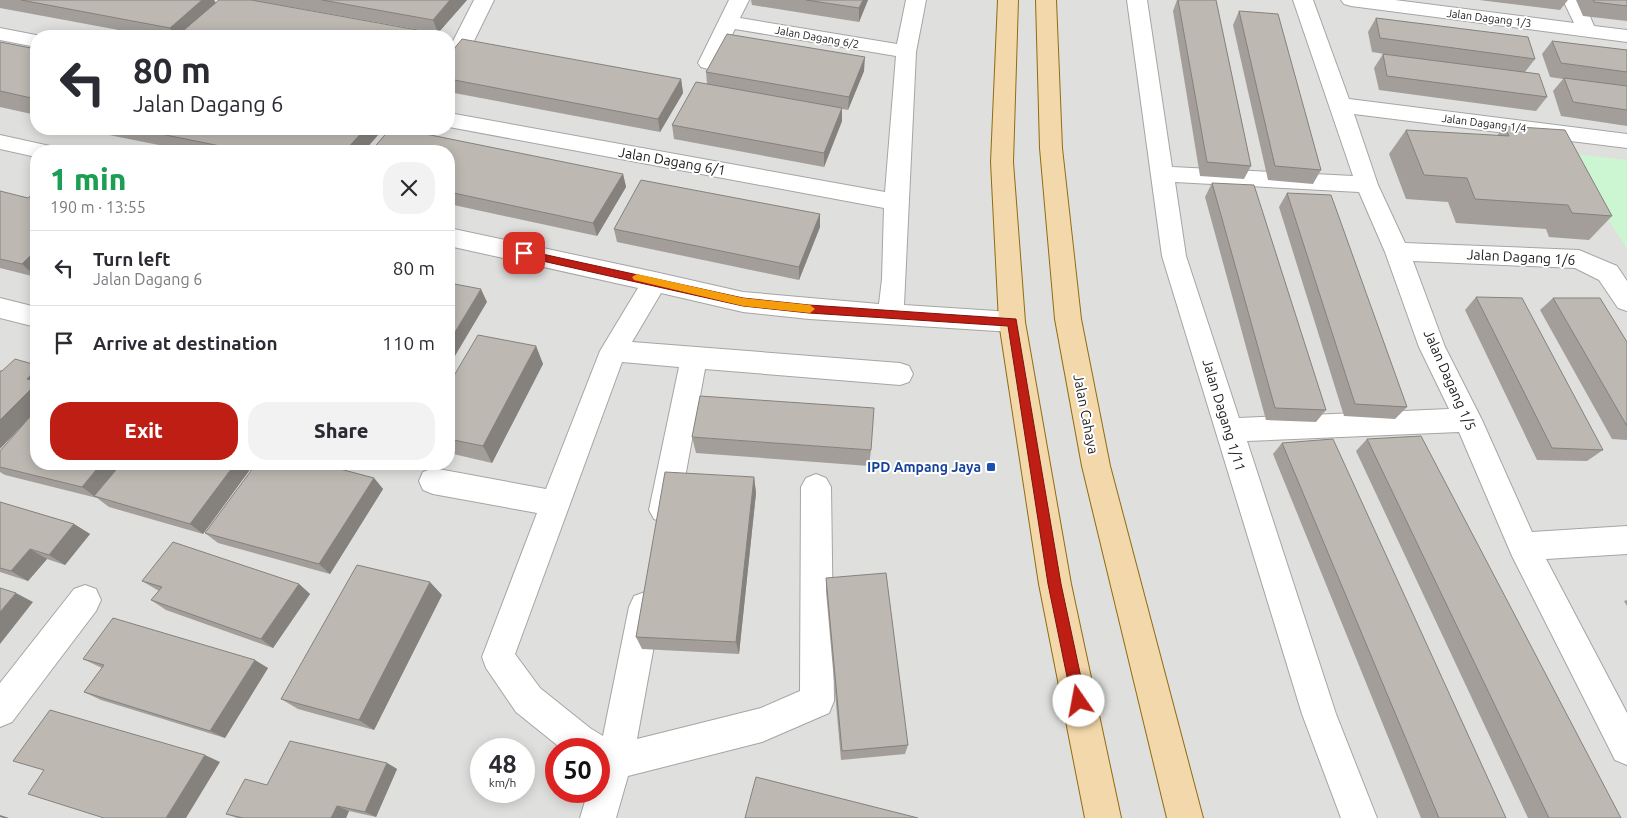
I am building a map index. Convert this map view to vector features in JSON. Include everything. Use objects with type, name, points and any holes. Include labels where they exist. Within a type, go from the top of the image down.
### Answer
[{"type":"main road","points":[[1008,0],[1002,162],[1012,322],[1055,584],[1103,818]]},
{"type":"main road","name":"Jalan Cahaya","points":[[1046,0],[1051,148],[1068,319],[1096,466],[1185,818]]},
{"type":"street","points":[[456,44],[484,0]]},
{"type":"street","points":[[708,63],[739,0]]},
{"type":"street","points":[[890,315],[894,279],[896,202],[906,52],[916,0]]},
{"type":"street","name":"Jalan Dagang 1/11","points":[[1137,0],[1174,256],[1319,714],[1359,818]]},
{"type":"street","name":"Jalan Dagang 1/5","points":[[1303,0],[1367,185],[1397,252],[1432,347],[1468,420],[1523,546],[1627,748]]},
{"type":"street","name":"Jalan Dagang 1/3","points":[[1351,0],[1372,1],[1627,36]]},
{"type":"street","points":[[1573,0],[1587,31]]},
{"type":"street","name":"Jalan Dagang 6/2","points":[[728,22],[906,52]]},
{"type":"street","points":[[0,34],[30,40]]},
{"type":"street","name":"Jalan Dagang 1/4","points":[[1341,106],[1627,141]]},
{"type":"street","name":"Jalan Dagang 6/1","points":[[455,121],[896,202]]},
{"type":"street","points":[[0,142],[30,148]]},
{"type":"street","points":[[1162,174],[1367,185]]},
{"type":"street","points":[[455,238],[743,302],[809,309],[1012,322]]},
{"type":"street","name":"Jalan Dagang 1/6","points":[[1397,252],[1579,259],[1608,274],[1627,301]]},
{"type":"street","points":[[576,738],[528,700],[498,657],[613,351],[655,281]]},
{"type":"street","points":[[3,312],[30,316]]},
{"type":"street","points":[[613,351],[900,374]]},
{"type":"street","points":[[658,540],[694,357]]},
{"type":"street","points":[[1228,430],[1468,420]]},
{"type":"street","points":[[433,481],[556,504]]},
{"type":"street","points":[[610,753],[762,725],[817,701],[816,487]]},
{"type":"street","points":[[1523,546],[1627,540]]},
{"type":"street","points":[[606,738],[651,579]]},
{"type":"street","points":[[0,710],[85,600]]},
{"type":"street","points":[[598,818],[599,803]]},
{"type":"shaded area","points":[[0,0],[1627,0],[1627,818],[0,818]]},
{"type":"green space","points":[[1566,153],[1627,160],[1627,249]]},
{"type":"building","points":[[21,0],[202,0],[170,28]]},
{"type":"building","points":[[219,0],[251,0],[417,30],[184,30]]},
{"type":"building","points":[[322,0],[450,0],[433,20]]},
{"type":"building","points":[[806,0],[863,0],[859,8]]},
{"type":"building","points":[[1178,0],[1216,0],[1251,166],[1207,162]]},
{"type":"building","points":[[1593,0],[1627,0],[1627,6],[1594,2]]},
{"type":"building","points":[[1239,11],[1278,14],[1321,170],[1275,166]]},
{"type":"building","points":[[1376,18],[1528,37],[1535,59],[1380,38]]},
{"type":"building","points":[[727,34],[865,57],[849,97],[706,72]]},
{"type":"building","points":[[462,39],[681,79],[658,119],[455,80],[455,48]]},
{"type":"building","points":[[1552,41],[1627,50],[1627,72],[1561,63]]},
{"type":"building","points":[[0,42],[30,48],[30,98],[0,91]]},
{"type":"building","points":[[1383,54],[1539,74],[1547,97],[1387,76]]},
{"type":"building","points":[[1564,78],[1627,86],[1627,110],[1573,102]]},
{"type":"building","points":[[696,82],[842,108],[824,153],[672,125]]},
{"type":"building","points":[[1504,126],[1565,130],[1612,216],[1572,213],[1568,205],[1475,199],[1467,178],[1424,175],[1406,130],[1509,136]]},
{"type":"building","points":[[166,135],[360,135],[350,145],[215,145]]},
{"type":"building","points":[[385,135],[431,135],[623,174],[593,223],[455,193],[455,145],[376,145]]},
{"type":"building","points":[[641,180],[820,214],[799,267],[614,229]]},
{"type":"building","points":[[1212,183],[1254,185],[1326,410],[1275,408]]},
{"type":"building","points":[[0,191],[28,198],[30,196],[30,256],[22,264],[0,259]]},
{"type":"building","points":[[1287,193],[1331,195],[1407,407],[1355,404]]},
{"type":"building","points":[[455,284],[481,289],[455,332]]},
{"type":"building","points":[[1476,297],[1522,298],[1603,450],[1552,448]]},
{"type":"building","points":[[1553,298],[1600,298],[1627,342],[1627,426]]},
{"type":"building","points":[[478,335],[536,346],[483,446],[455,440],[455,374]]},
{"type":"building","points":[[15,359],[30,363],[30,376],[27,379],[30,380],[30,390],[0,420],[0,371]]},
{"type":"building","points":[[700,396],[874,408],[871,450],[692,437]]},
{"type":"building","points":[[30,417],[30,470],[96,470],[82,487],[0,467],[0,451]]},
{"type":"building","points":[[1421,436],[1621,818],[1549,818],[1367,439]]},
{"type":"building","points":[[1333,439],[1506,818],[1439,818],[1282,443]]},
{"type":"building","points":[[116,470],[230,470],[190,524],[94,496]]},
{"type":"building","points":[[252,470],[344,470],[374,478],[319,564],[205,533]]},
{"type":"building","points":[[665,472],[754,477],[736,642],[636,637]]},
{"type":"building","points":[[0,502],[74,524],[49,555],[30,549],[11,571],[0,568]]},
{"type":"building","points":[[173,542],[299,584],[261,639],[151,600],[162,587],[142,581]]},
{"type":"building","points":[[357,565],[430,582],[359,720],[281,699]]},
{"type":"building","points":[[886,573],[908,745],[842,751],[826,578]]},
{"type":"building","points":[[0,588],[16,593],[0,612]]},
{"type":"building","points":[[113,618],[255,660],[210,731],[84,692],[104,665],[83,659]]},
{"type":"building","points":[[50,710],[205,755],[166,818],[104,818],[28,794],[44,770],[13,761]]},
{"type":"building","points":[[290,741],[387,763],[365,812],[337,806],[331,818],[243,818],[226,814],[245,779],[267,785]]},
{"type":"building","points":[[756,777],[918,818],[745,818]]},
{"type":"slow traffic","points":[[637,277],[743,302],[810,309]]},
{"type":"place","name":"IPD Ampang Jaya","points":[[991,467]]},
{"type":"route","points":[[524,253],[743,302],[809,309],[1012,322],[1055,584],[1079,701]]}]
